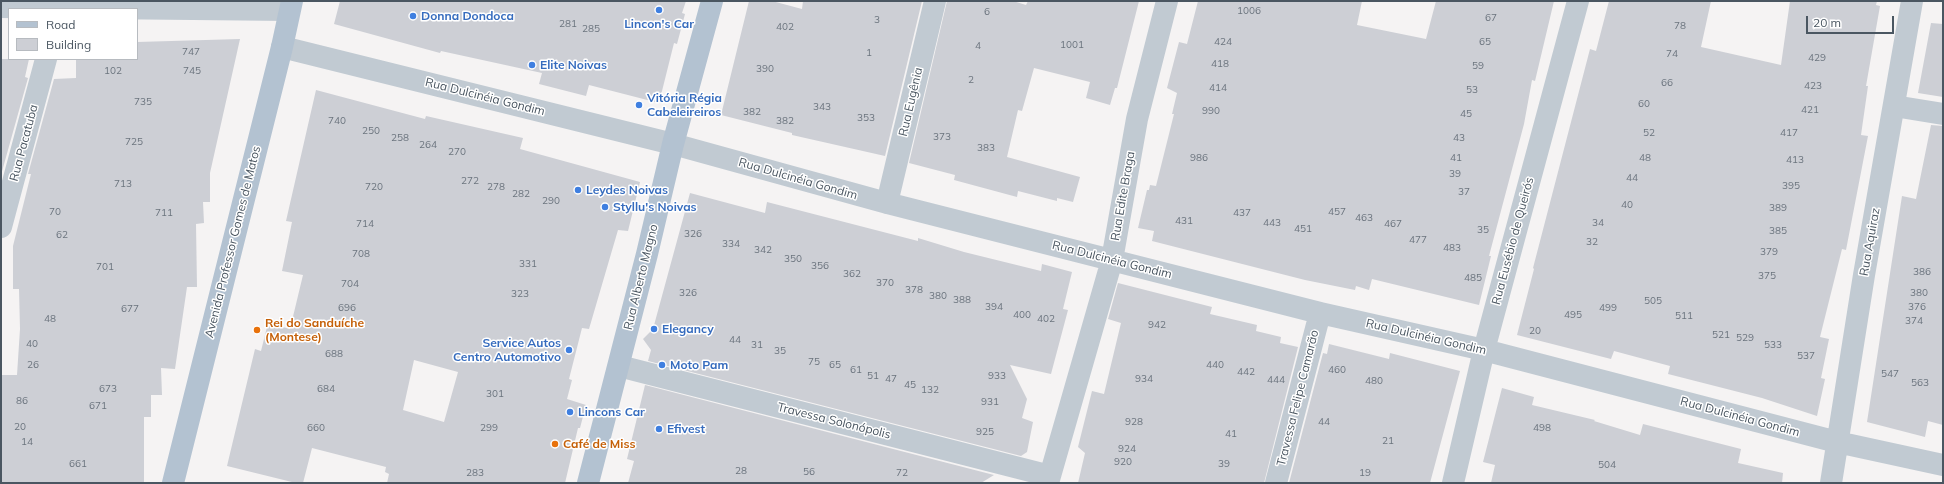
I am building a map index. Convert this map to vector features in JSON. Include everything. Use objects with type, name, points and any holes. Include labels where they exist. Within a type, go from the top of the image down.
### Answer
[{"type":"main road","name":"Rua Alberto Magno","points":[[588,483],[619,366],[673,144],[712,1]]},
{"type":"main road","name":"Avenida Professor Gomes de Matos","points":[[173,483],[291,6]]},
{"type":"street","name":"Rua Eugênia","points":[[886,203],[935,1]]},
{"type":"street","name":"Rua Edite Braga","points":[[1049,480],[1112,260],[1137,119],[1167,1]]},
{"type":"street","name":"Rua Eusébio de Queirós","points":[[1453,483],[1484,350],[1578,1]]},
{"type":"street","name":"Rua Aquiraz","points":[[1831,483],[1912,1]]},
{"type":"street","points":[[1,7],[291,6]]},
{"type":"street","name":"Rua Dulcinéia Gondim","points":[[282,47],[673,144],[886,203],[1112,260],[1320,312],[1484,350],[1837,442],[1943,465]]},
{"type":"street","name":"Rua Pacatuba","points":[[1,227],[46,60]]},
{"type":"street","points":[[1894,106],[1943,114]]},
{"type":"street","name":"Travessa Felipe Camarão","points":[[1276,483],[1320,312]]},
{"type":"street","name":"Travessa Solonópolis","points":[[619,366],[1049,480]]},
{"type":"building","points":[[340,1],[686,1],[682,13],[685,14],[677,44],[674,43],[659,103],[589,85],[586,96],[539,84],[542,73],[441,51],[440,53],[334,24]]},
{"type":"building","points":[[749,1],[772,1],[802,9],[803,1],[922,1],[885,156],[792,135],[792,133],[721,115]]},
{"type":"building","points":[[947,1],[1013,1],[1026,5],[1028,1],[1139,1],[1117,88],[1115,88],[1110,105],[1086,98],[1090,82],[1034,68],[1022,111],[1018,110],[1007,157],[1080,177],[1073,202],[1057,198],[1057,201],[1018,191],[1017,197],[954,180],[955,175],[909,163]]},
{"type":"building","points":[[1198,1],[1362,1],[1357,25],[1426,39],[1436,1],[1554,1],[1535,81],[1532,80],[1524,124],[1489,256],[1491,256],[1479,305],[1372,279],[1369,290],[1356,286],[1355,290],[1305,280],[1152,241],[1154,231],[1138,228],[1147,190],[1149,190],[1150,185],[1156,186],[1174,114],[1172,114],[1177,93],[1167,88],[1179,42],[1187,44]]},
{"type":"building","points":[[1609,1],[1711,1],[1701,47],[1781,65],[1790,1],[1877,1],[1876,5],[1880,6],[1866,86],[1868,86],[1861,135],[1868,136],[1846,250],[1842,249],[1820,337],[1829,339],[1821,378],[1825,379],[1817,416],[1762,398],[1668,374],[1670,366],[1614,351],[1611,359],[1517,335],[1590,49],[1596,51]]},
{"type":"building","points":[[1931,23],[1943,24],[1943,97],[1918,93]]},
{"type":"building","points":[[240,39],[210,173],[210,202],[203,202],[204,223],[196,224],[197,287],[187,287],[175,369],[161,368],[162,395],[151,395],[151,417],[144,417],[144,483],[1,483],[1,375],[17,375],[20,329],[19,289],[13,289],[13,246],[31,174],[28,174],[54,79],[76,78],[76,60],[138,60],[138,42]]},
{"type":"building","points":[[1,59],[29,60],[25,77],[28,78],[1,175]]},
{"type":"building","points":[[316,90],[425,119],[426,116],[523,138],[520,149],[640,182],[628,231],[618,230],[589,329],[582,328],[569,379],[572,380],[567,399],[586,405],[580,428],[578,428],[565,483],[387,483],[389,474],[385,472],[386,467],[312,448],[303,483],[296,483],[227,466],[255,349],[261,351],[268,323],[290,329],[303,275],[282,271],[292,222],[286,221]],"holes":[[[414,360],[458,372],[444,422],[403,410]]]},
{"type":"building","points":[[1931,125],[1943,126],[1943,425],[1928,421],[1925,437],[1867,422],[1902,196],[1916,199]]},
{"type":"building","points":[[690,193],[765,213],[767,202],[918,241],[918,238],[964,252],[1041,271],[1042,264],[1072,272],[1063,309],[1068,310],[1051,374],[1010,365],[1027,399],[1022,418],[1033,422],[1027,452],[1021,456],[648,361],[651,350],[643,339],[653,329]]},
{"type":"building","points":[[1118,283],[1212,307],[1210,314],[1257,325],[1256,331],[1281,337],[1280,343],[1298,347],[1264,483],[1078,483],[1085,453],[1078,447],[1092,391],[1104,394],[1121,323],[1108,319]]},
{"type":"building","points":[[1329,344],[1389,359],[1390,353],[1460,371],[1430,483],[1289,483],[1323,353],[1327,354]]},
{"type":"building","points":[[645,385],[994,475],[981,483],[628,483],[634,461],[627,459]]},
{"type":"building","points":[[1502,388],[1534,397],[1532,405],[1595,420],[1594,421],[1640,435],[1643,424],[1741,449],[1738,463],[1783,473],[1782,483],[1491,483],[1495,465],[1483,462]]},
{"type":"place","name":"Lincon's Car","points":[[659,10]]},
{"type":"place","name":"Donna Dondoca","points":[[413,16]]},
{"type":"place","name":"Elite Noivas","points":[[532,65]]},
{"type":"place","name":"Vitória Régia Cabeleireiros","points":[[639,105]]},
{"type":"place","name":"Leydes Noivas","points":[[578,190]]},
{"type":"place","name":"Styllu's Noivas","points":[[605,207]]},
{"type":"place","name":"Elegancy","points":[[654,329]]},
{"type":"place","name":"Rei do Sanduíche (Montese)","points":[[257,330]]},
{"type":"place","name":"Service Autos Centro Automotivo","points":[[569,350]]},
{"type":"place","name":"Moto Pam","points":[[662,365]]},
{"type":"place","name":"Lincons Car","points":[[570,412]]},
{"type":"place","name":"Efivest","points":[[659,429]]},
{"type":"place","name":"Café de Miss","points":[[555,444]]}]
